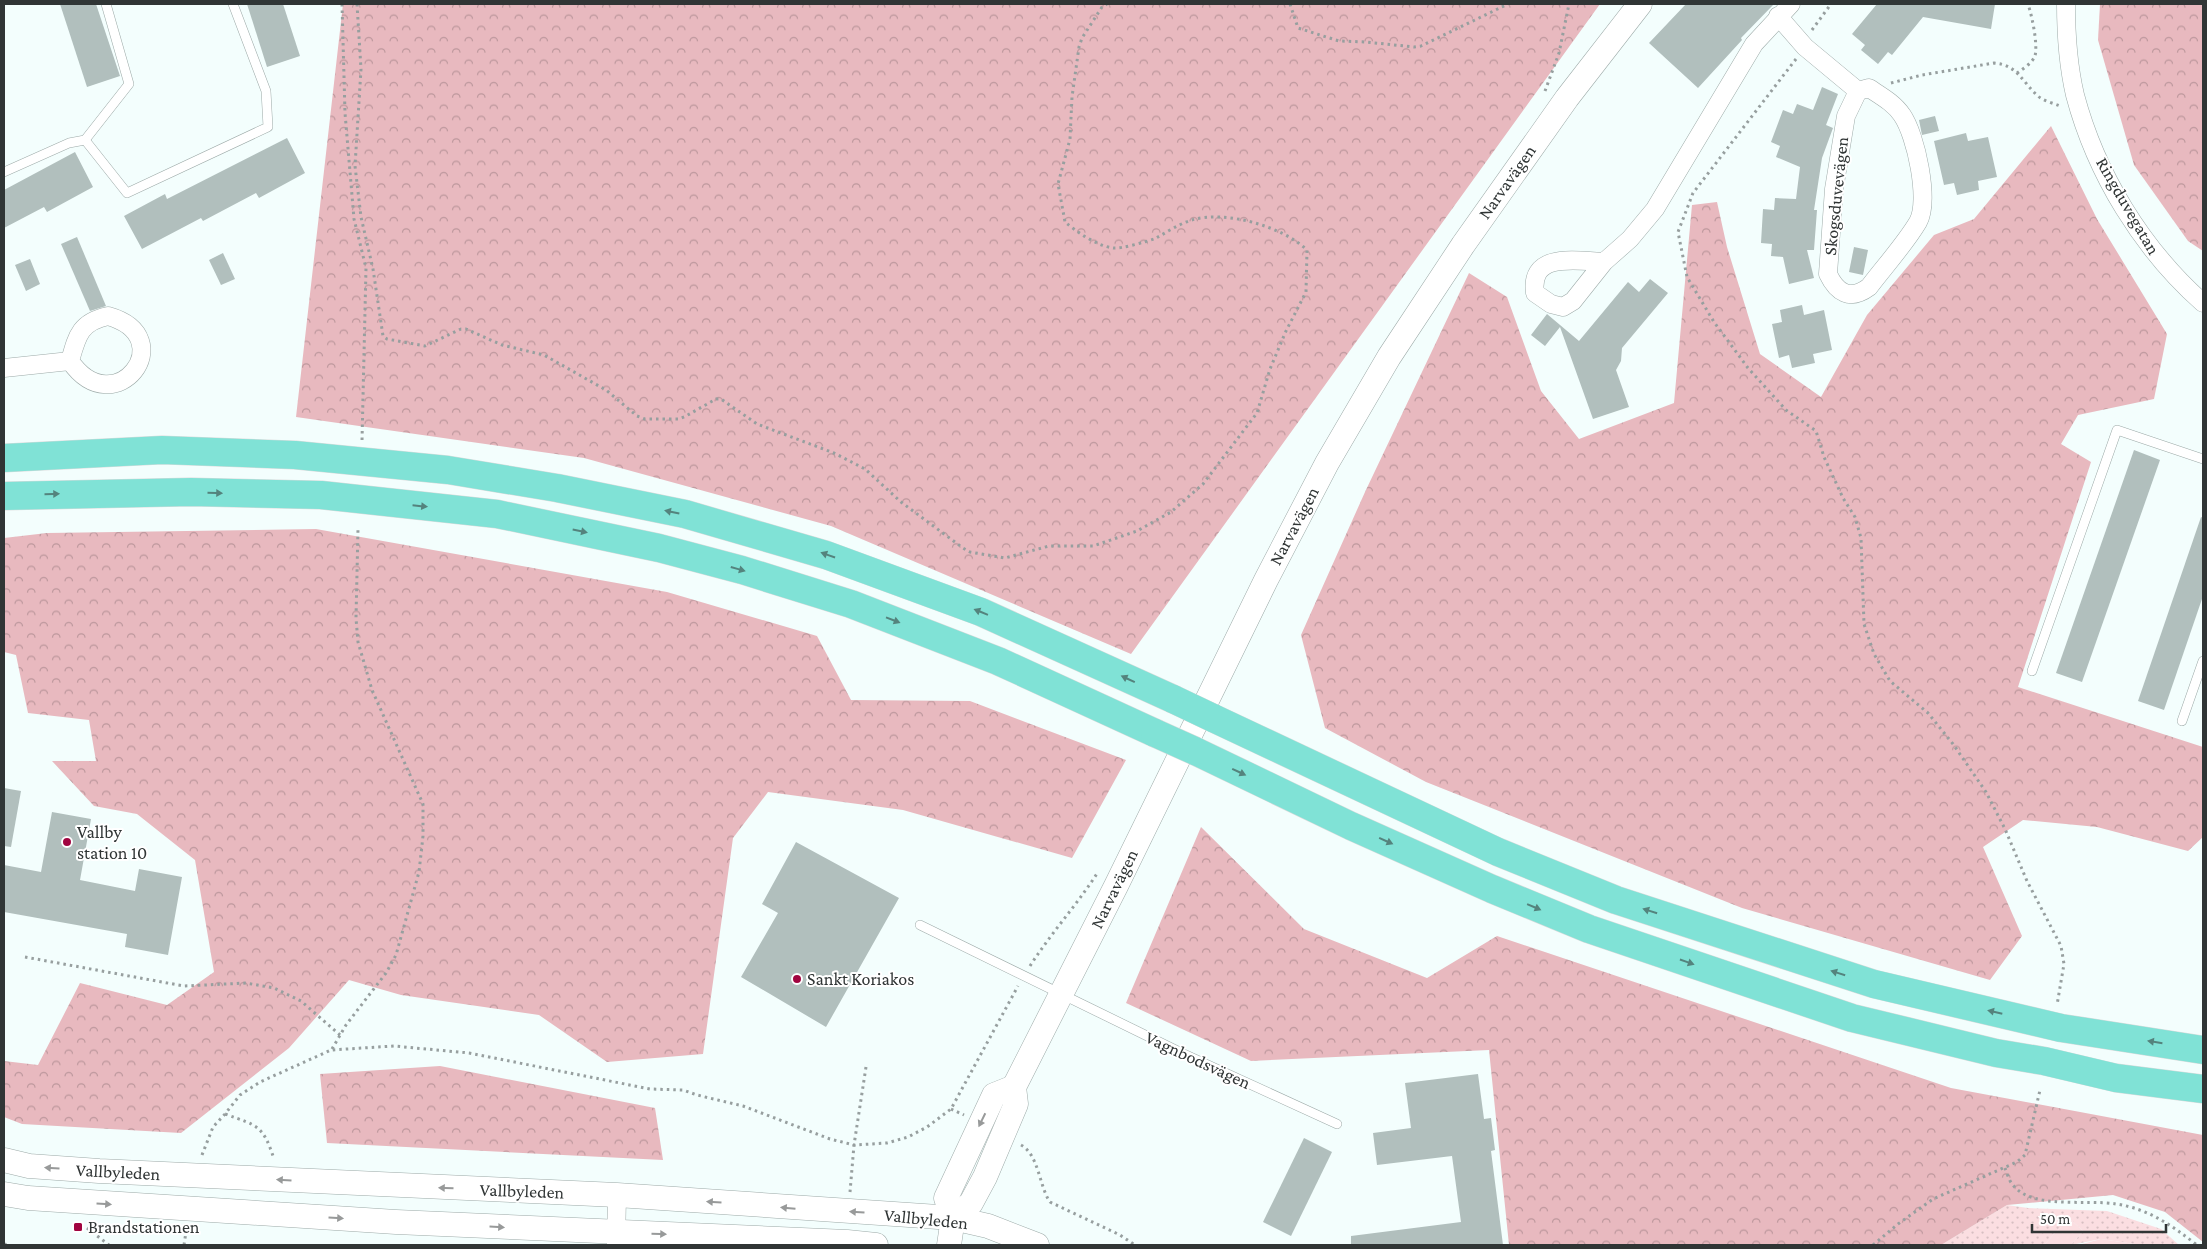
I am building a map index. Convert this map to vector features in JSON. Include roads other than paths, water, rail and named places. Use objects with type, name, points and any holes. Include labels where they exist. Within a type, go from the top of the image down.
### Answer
[{"type":"highway","points":[[4,458],[162,450],[295,455],[448,470],[557,488],[686,514],[826,555],[981,612],[1173,699],[1498,852],[1625,903],[1874,984],[2061,1028],[2203,1050]]},
{"type":"highway","points":[[4,496],[191,492],[321,495],[497,514],[660,548],[742,570],[851,604],[998,661],[1195,751],[1369,834],[1492,889],[1589,929],[1852,1018],[1996,1053],[2044,1061],[2116,1078],[2203,1090]]},
{"type":"main road","name":"Narvavägen","points":[[954,1218],[971,1202],[985,1177],[1016,1104],[1014,1087],[1266,580],[1327,463],[1389,357],[1463,245],[1561,106],[1640,4]]},
{"type":"main road","points":[[949,1245],[954,1218],[946,1198],[994,1095],[1014,1087]]},
{"type":"main road","name":"Vallbyleden","points":[[4,1160],[29,1166],[99,1171],[617,1195],[954,1218],[988,1226],[1037,1245]]},
{"type":"main road","name":"Narvavägen","points":[[985,1177],[988,1205],[992,1214],[1008,1234]]},
{"type":"main road","name":"Vallbyleden","points":[[4,1194],[28,1198],[616,1239],[837,1241],[876,1245]]},
{"type":"street","points":[[1604,262],[1630,239],[1655,209],[1754,44],[1791,4]]},
{"type":"street","name":"Ringduvegatan","points":[[2066,4],[2067,44],[2075,94],[2091,142],[2135,225],[2160,261],[2203,303]]},
{"type":"street","name":"Skogsduvevägen","points":[[1778,16],[1805,46],[1864,90],[1897,109],[1910,128],[1924,190],[1924,204],[1918,222],[1869,287],[1853,295],[1842,292],[1834,286],[1828,274],[1834,189],[1846,116],[1864,90]]},
{"type":"street","points":[[4,368],[70,361]]},
{"type":"street","points":[[616,1239],[617,1195]]},
{"type":"lane","points":[[4,172],[69,143],[85,140],[129,84],[106,4]]},
{"type":"lane","points":[[85,140],[127,194],[268,127],[266,91],[233,4]]},
{"type":"lane","points":[[2032,671],[2117,430],[2203,459]]},
{"type":"lane","points":[[2182,721],[2203,661]]},
{"type":"lane","name":"Vagnbodsvägen","points":[[920,925],[1184,1054],[1337,1124]]},
{"type":"place","name":"Vallby station 10","points":[[67,842]]},
{"type":"place","name":"Sankt Koriakos","points":[[797,979]]},
{"type":"place","name":"Brandstationen","points":[[78,1227]]}]
